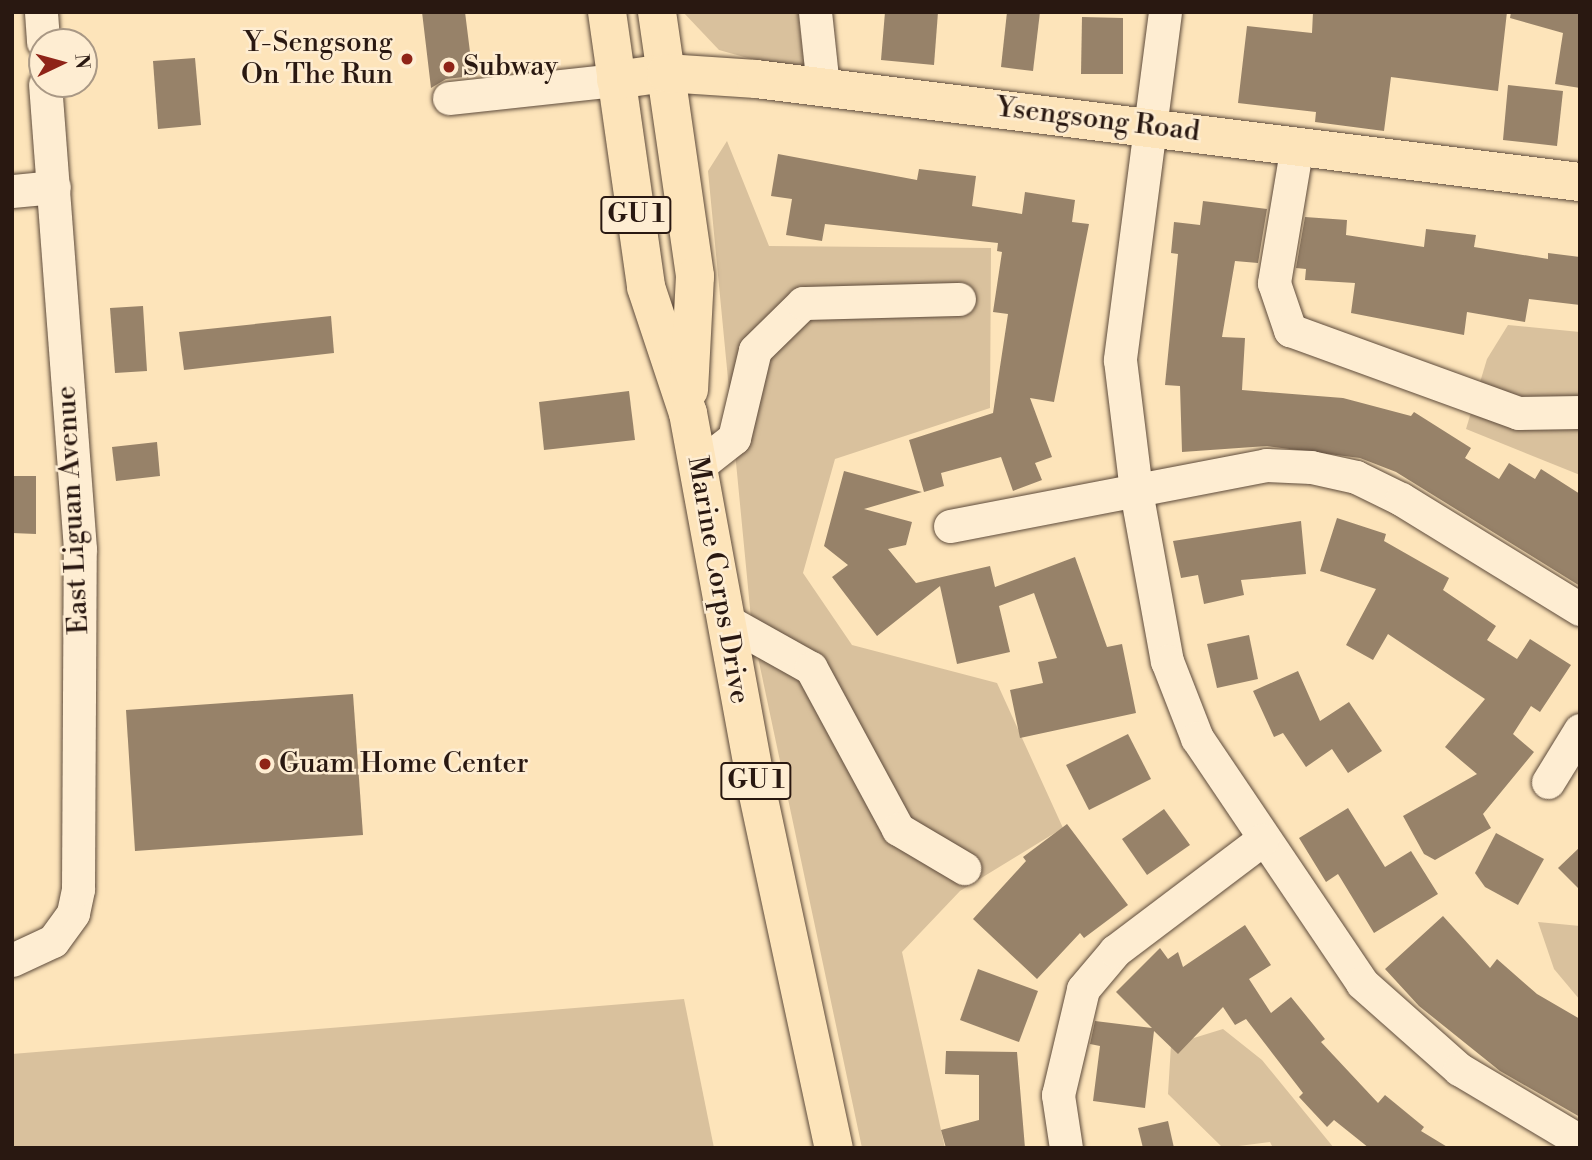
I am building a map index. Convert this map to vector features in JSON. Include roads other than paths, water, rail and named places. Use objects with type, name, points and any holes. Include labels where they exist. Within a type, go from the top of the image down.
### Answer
[{"type":"main road","name":"Marine Corps Drive","points":[[607,12],[646,287],[688,413],[725,620],[834,1148]]},
{"type":"main road","name":"GU 1","points":[[657,12],[695,276],[688,413]]},
{"type":"main road","name":"Ysengsong Road","points":[[617,80],[666,73],[823,87],[1580,182]]},
{"type":"street","points":[[815,12],[823,87]]},
{"type":"street","points":[[1165,12],[1120,360],[1136,491],[1167,661],[1197,738],[1262,839],[1362,983],[1459,1069],[1580,1141]]},
{"type":"street","points":[[449,98],[617,80]]},
{"type":"street","name":"East Liguan Avenue","points":[[12,960],[34,954],[61,932],[78,889],[80,549],[46,98]]},
{"type":"street","points":[[1297,145],[1274,283],[1290,330],[1518,413],[1580,412]]},
{"type":"street","points":[[12,191],[54,187]]},
{"type":"street","points":[[697,467],[734,438],[755,350],[803,303],[959,299]]},
{"type":"street","points":[[950,526],[1266,465],[1356,477],[1580,609]]},
{"type":"street","points":[[725,620],[811,668],[898,829],[964,868]]},
{"type":"street","points":[[1548,782],[1580,730]]},
{"type":"street","points":[[1066,1148],[1058,1095],[1083,989],[1115,951],[1262,839]]},
{"type":"place","name":"Y-Sengsong On The Run","points":[[407,59]]},
{"type":"place","name":"Subway","points":[[449,67]]},
{"type":"place","name":"Guam Home Center","points":[[265,764]]}]
